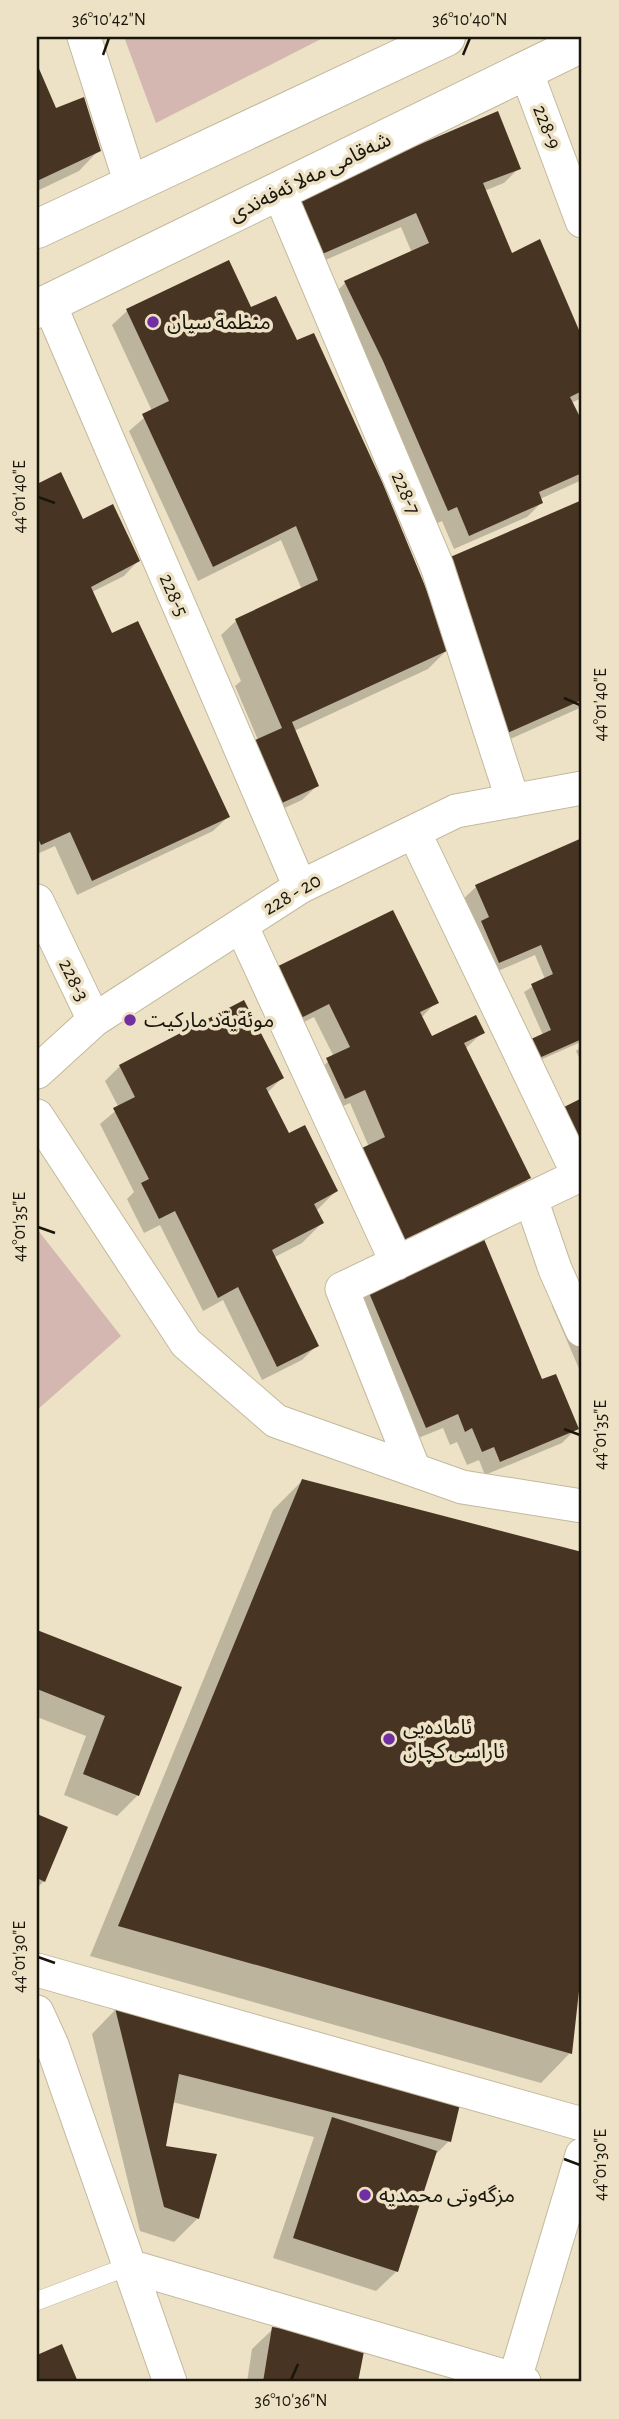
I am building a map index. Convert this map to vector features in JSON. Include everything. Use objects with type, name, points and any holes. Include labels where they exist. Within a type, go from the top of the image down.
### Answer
[{"type":"main road","points":[[37,229],[446,37]]},
{"type":"main road","name":"شەقامی مەلا ئەفەندی","points":[[43,306],[582,43]]},
{"type":"street","points":[[84,37],[131,184]]},
{"type":"street","name":"228-9","points":[[526,71],[582,221]]},
{"type":"street","name":"228-7","points":[[279,192],[437,566],[513,801]]},
{"type":"street","name":"228-5","points":[[43,306],[300,887]]},
{"type":"street","name":"228 - 20","points":[[37,1072],[94,1020],[300,887],[456,811],[582,788]]},
{"type":"street","points":[[414,832],[581,1175],[342,1289],[414,1467]]},
{"type":"street","name":"228-3","points":[[37,901],[94,1020]]},
{"type":"street","points":[[241,925],[397,1263]]},
{"type":"street","points":[[37,1116],[186,1343],[275,1421],[414,1467],[462,1487],[582,1506]]},
{"type":"street","points":[[531,1199],[569,1263],[582,1330]]},
{"type":"street","points":[[37,1970],[582,2124]]},
{"type":"street","points":[[37,2012],[52,2045],[170,2382]]},
{"type":"street","points":[[129,2266],[518,2381],[582,2155]]},
{"type":"lane","points":[[37,2301],[129,2266]]},
{"type":"shaded area","points":[[124,37],[325,37],[156,123]]},
{"type":"shaded area","points":[[37,1229],[121,1336],[37,1410]]},
{"type":"building","points":[[37,64],[56,108],[84,97],[101,151],[37,181]]},
{"type":"building","points":[[498,111],[521,169],[483,183],[512,253],[540,239],[582,337],[582,391],[570,397],[582,421],[582,473],[539,492],[543,503],[469,536],[457,507],[448,511],[383,361],[344,281],[429,243],[416,213],[320,255],[291,199]]},
{"type":"building","points":[[229,260],[251,307],[276,296],[297,340],[314,333],[383,484],[451,649],[292,722],[319,786],[271,808],[246,744],[282,728],[235,619],[318,580],[296,526],[213,567],[142,414],[169,401],[126,309]]},
{"type":"building","points":[[61,472],[83,519],[113,504],[140,561],[91,587],[112,633],[138,621],[230,817],[92,881],[70,832],[41,845],[37,836],[37,484]]},
{"type":"building","points":[[582,500],[582,700],[505,734],[441,561]]},
{"type":"building","points":[[582,838],[582,1039],[539,1058],[531,1039],[551,1030],[531,984],[553,974],[541,945],[499,963],[481,921],[489,917],[475,885]]},
{"type":"building","points":[[393,910],[439,1003],[420,1012],[432,1036],[476,1015],[485,1033],[464,1043],[531,1178],[402,1241],[360,1149],[385,1137],[365,1090],[345,1099],[326,1058],[350,1047],[329,1004],[295,1021],[270,970]]},
{"type":"building","points":[[244,1000],[284,1078],[266,1088],[289,1133],[305,1125],[338,1191],[314,1204],[324,1223],[272,1250],[319,1346],[277,1367],[238,1287],[218,1298],[175,1211],[159,1219],[141,1183],[149,1179],[113,1108],[135,1097],[119,1065]]},
{"type":"building","points":[[582,1098],[582,1143],[575,1146],[558,1110]]},
{"type":"building","points":[[484,1239],[542,1379],[556,1374],[579,1429],[500,1462],[494,1447],[482,1452],[472,1428],[465,1432],[458,1414],[426,1428],[367,1288]]},
{"type":"building","name":"ئامادەیی ئاراسی کچان","points":[[302,1479],[582,1552],[582,1964],[572,2054],[118,1926]]},
{"type":"building","points":[[37,1630],[182,1687],[139,1796],[83,1774],[105,1716],[37,1689]]},
{"type":"building","points":[[37,1814],[68,1827],[45,1882],[37,1878]]},
{"type":"building","points":[[115,2008],[461,2100],[451,2142],[179,2074],[166,2146],[217,2154],[199,2219],[164,2207]]},
{"type":"building","name":"مزگەوتی محمدیە","points":[[332,2117],[437,2151],[398,2272],[293,2238]]},
{"type":"building","points":[[272,2327],[367,2336],[358,2382],[263,2382]]},
{"type":"building","points":[[62,2344],[78,2382],[37,2382],[37,2355]]},
{"type":"place","name":"منظمة سيان","points":[[153,322]]},
{"type":"place","name":"موئةيةد ماركيت","points":[[130,1020]]},
{"type":"place","name":"ئامادەیی ئاراسی کچان","points":[[389,1739]]},
{"type":"place","name":"مزگەوتی محمدیە","points":[[365,2195]]}]
